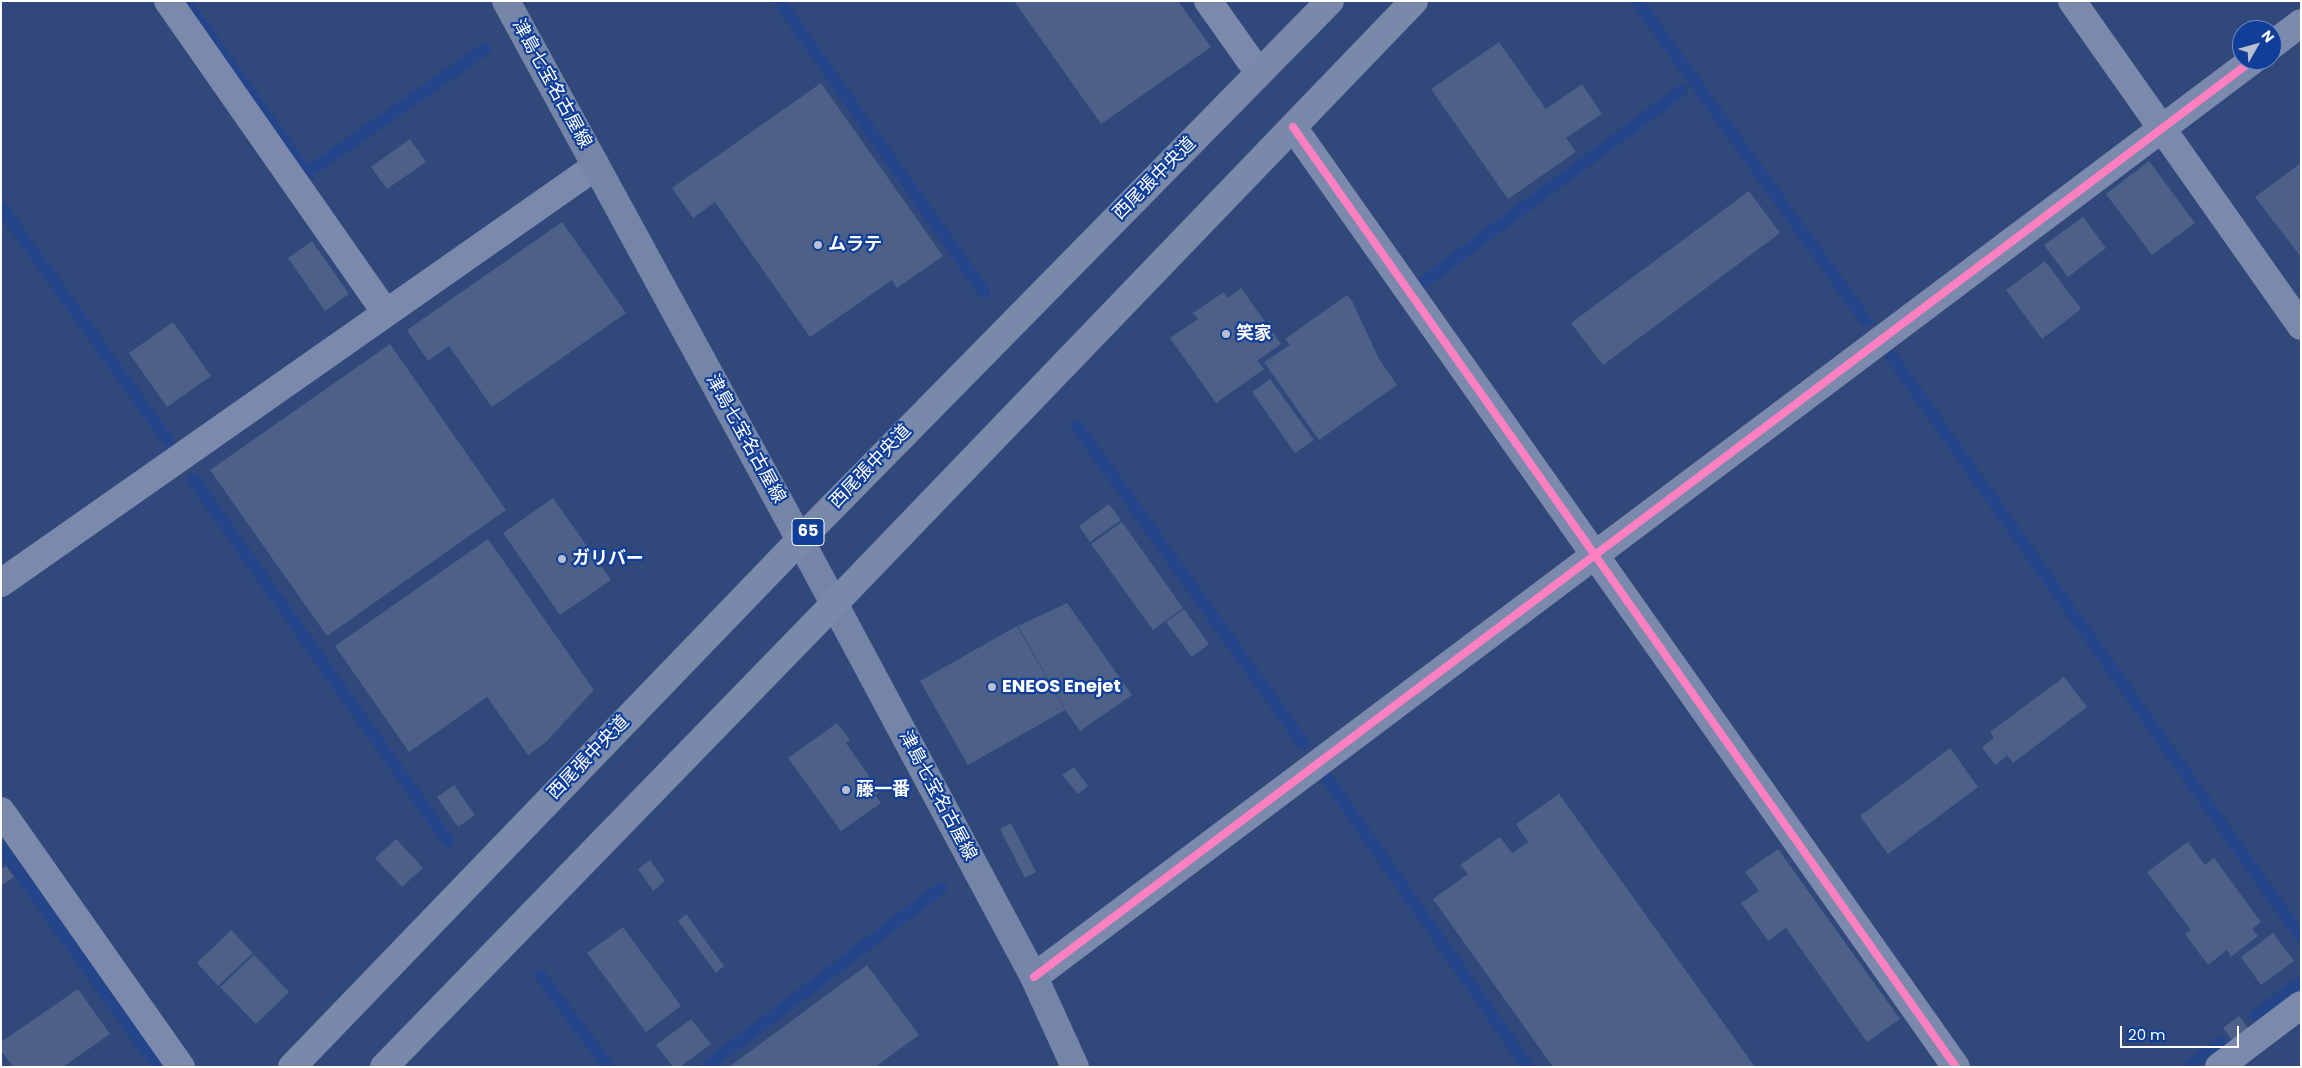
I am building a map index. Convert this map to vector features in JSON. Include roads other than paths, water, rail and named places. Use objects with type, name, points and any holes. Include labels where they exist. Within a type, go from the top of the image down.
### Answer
[{"type":"main road","name":"津島七宝名古屋線","points":[[506,1],[800,540],[1034,977],[1075,1067]]},
{"type":"main road","name":"西尾張中央道","points":[[292,1067],[800,540],[1330,1]]},
{"type":"main road","points":[[384,1067],[834,604],[1414,1]]},
{"type":"street","points":[[168,1],[386,313]]},
{"type":"street","points":[[1208,1],[1259,73]]},
{"type":"street","points":[[2072,1],[2164,128],[2301,326]]},
{"type":"street","points":[[2282,37],[2301,23]]},
{"type":"street","points":[[1034,977],[2240,70]]},
{"type":"street","points":[[1293,127],[1956,1067]]},
{"type":"street","points":[[1,583],[596,166]]},
{"type":"street","points":[[1,811],[181,1067]]},
{"type":"street","points":[[2219,1067],[2301,1006]]},
{"type":"waterway","points":[[185,1],[307,173],[485,49]]},
{"type":"waterway","points":[[779,1],[984,292]]},
{"type":"waterway","points":[[1637,1],[1866,321]]},
{"type":"waterway","points":[[1424,282],[1682,90]]},
{"type":"waterway","points":[[1,207],[169,442]]},
{"type":"waterway","points":[[1891,356],[2301,937]]},
{"type":"waterway","points":[[1077,426],[1303,743]]},
{"type":"waterway","points":[[193,479],[448,841]]},
{"type":"waterway","points":[[1327,778],[1528,1067]]},
{"type":"waterway","points":[[1,847],[158,1067]]},
{"type":"waterway","points":[[706,1067],[941,888]]},
{"type":"waterway","points":[[541,976],[609,1067]]},
{"type":"waterway","points":[[2256,1015],[2301,982]]},
{"type":"waterway","points":[[2188,1067],[2220,1043]]},
{"type":"place","name":"ムラテ","points":[[818,245]]},
{"type":"place","name":"笑家","points":[[1226,334]]},
{"type":"place","name":"ガリバー","points":[[562,559]]},
{"type":"place","name":"ENEOS Enejet","points":[[992,687]]},
{"type":"place","name":"藤一番","points":[[846,790]]}]
